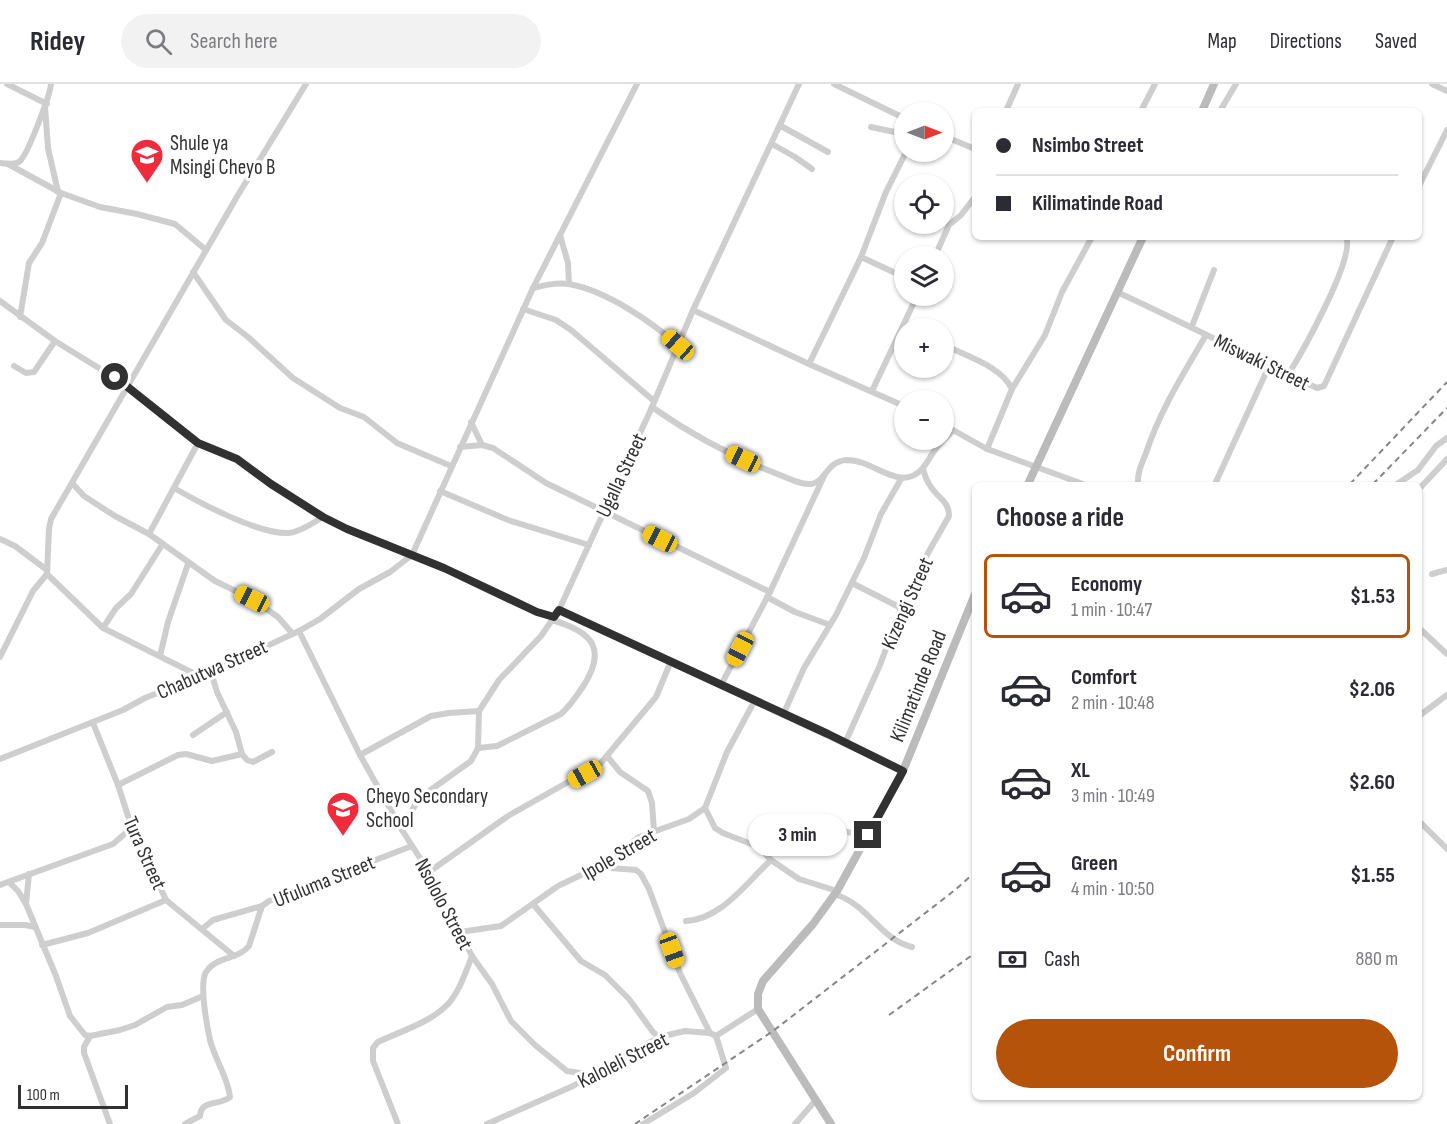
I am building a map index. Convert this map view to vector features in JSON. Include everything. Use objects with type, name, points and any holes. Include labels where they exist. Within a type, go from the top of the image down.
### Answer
[{"type":"main road","points":[[1203,108],[1214,84]]},
{"type":"main road","points":[[1029,482],[1141,240]]},
{"type":"main road","name":"Kilimatinde Road","points":[[758,1009],[758,994],[763,981],[813,924],[836,892],[903,771],[972,602]]},
{"type":"main road","points":[[758,1009],[831,1124]]},
{"type":"street","points":[[6,84],[46,106]]},
{"type":"street","points":[[0,163],[19,162],[22,158],[46,106],[51,84]]},
{"type":"street","points":[[0,657],[33,591],[47,572],[51,519],[193,272],[306,84]]},
{"type":"street","points":[[412,555],[533,288],[637,84]]},
{"type":"street","name":"Ugalla Street","points":[[479,711],[499,681],[534,644],[559,610],[653,404],[693,309],[800,84]]},
{"type":"street","points":[[834,84],[894,113]]},
{"type":"street","points":[[1007,108],[1018,84]]},
{"type":"street","points":[[1143,108],[1155,84]]},
{"type":"street","points":[[1222,108],[1236,84]]},
{"type":"street","points":[[1432,84],[1447,91]]},
{"type":"street","points":[[21,317],[29,263],[42,243],[60,193],[48,148],[46,106]]},
{"type":"street","points":[[781,126],[828,152]]},
{"type":"street","points":[[871,127],[894,132]]},
{"type":"street","points":[[1422,180],[1447,130]]},
{"type":"street","points":[[954,140],[972,148]]},
{"type":"street","points":[[772,144],[812,169]]},
{"type":"street","points":[[809,364],[861,256],[886,192],[901,162]]},
{"type":"street","points":[[8,164],[60,193],[100,207],[154,218],[175,225],[206,250]]},
{"type":"street","points":[[940,246],[949,225],[972,201]]},
{"type":"street","points":[[561,235],[568,263],[569,284]]},
{"type":"street","points":[[987,449],[1012,389],[1045,335],[1062,292],[1090,240]]},
{"type":"street","points":[[1288,375],[1306,346],[1339,277],[1347,254],[1347,240]]},
{"type":"street","name":"Miswaki Street","points":[[1117,292],[1192,326],[1317,388],[1324,386],[1392,240]]},
{"type":"street","points":[[861,256],[894,272]]},
{"type":"street","points":[[1192,326],[1214,270]]},
{"type":"street","points":[[193,272],[226,320],[293,378],[340,408],[364,417],[397,443],[451,466]]},
{"type":"street","points":[[533,288],[553,283],[569,284],[599,295],[638,314],[678,345]]},
{"type":"street","points":[[0,301],[55,341],[129,386],[160,414],[198,443],[237,459],[323,517],[444,568],[576,628],[589,638],[595,660],[590,675],[568,708],[561,714],[497,746],[478,748]]},
{"type":"street","points":[[523,309],[556,320],[571,330],[682,428],[722,450],[800,483],[817,482],[834,463],[849,460],[870,464],[901,479],[909,478],[923,469],[934,450]]},
{"type":"street","points":[[693,309],[894,401]]},
{"type":"street","points":[[1138,482],[1151,437],[1173,390],[1206,334]]},
{"type":"street","points":[[14,366],[26,373],[34,372],[55,341]]},
{"type":"street","points":[[872,391],[894,347]]},
{"type":"street","points":[[954,350],[1004,377],[1012,389]]},
{"type":"street","points":[[1216,482],[1269,366]]},
{"type":"street","points":[[471,422],[482,446]]},
{"type":"street","points":[[954,431],[987,449],[1077,482]]},
{"type":"street","points":[[1400,482],[1418,470],[1436,446],[1447,438]]},
{"type":"street","points":[[149,534],[198,443]]},
{"type":"street","points":[[460,447],[482,446],[506,455],[546,483],[769,594],[795,612],[830,626]]},
{"type":"street","points":[[1422,485],[1447,459]]},
{"type":"street","name":"Kizengi Street","points":[[845,743],[880,664],[901,608],[924,560],[949,516],[949,508],[929,486],[923,469]]},
{"type":"street","points":[[721,685],[769,594],[826,471]]},
{"type":"street","points":[[783,715],[804,668],[830,626],[852,583],[881,514],[901,479]]},
{"type":"street","name":"Nsololo Street","points":[[72,483],[98,506],[149,534],[188,564],[215,581],[252,599],[296,632],[360,755],[402,830],[429,872],[472,956],[492,984],[511,1021],[535,1045],[567,1071],[593,1075]]},
{"type":"street","points":[[174,488],[227,514],[279,532],[291,532],[323,517]]},
{"type":"street","points":[[440,491],[508,520],[589,545]]},
{"type":"street","points":[[0,539],[15,546],[47,572],[103,628],[199,676]]},
{"type":"street","points":[[103,628],[116,608],[131,594],[162,545]]},
{"type":"street","name":"Chabutwa Street","points":[[0,759],[93,723],[296,632],[320,619],[359,589],[390,572],[412,555]]},
{"type":"street","points":[[160,656],[168,622],[188,564]]},
{"type":"street","points":[[1432,574],[1447,570]]},
{"type":"street","points":[[852,583],[901,608]]},
{"type":"street","points":[[559,610],[903,771]]},
{"type":"street","points":[[1422,631],[1447,654]]},
{"type":"street","points":[[429,872],[508,816],[594,769],[656,697],[670,662]]},
{"type":"street","points":[[211,672],[217,692],[236,732],[242,754],[253,762],[272,752]]},
{"type":"street","points":[[1422,714],[1447,695]]},
{"type":"street","points":[[755,700],[727,752],[705,808],[715,828],[759,847],[771,860],[799,879],[836,892],[858,905],[891,938],[901,945],[912,947]]},
{"type":"street","points":[[360,755],[431,716],[449,712],[479,711],[478,748],[471,761],[425,794],[415,804],[402,830]]},
{"type":"street","points":[[193,735],[226,712]]},
{"type":"street","name":"Tura Street","points":[[93,723],[130,822],[166,900],[174,909],[234,956]]},
{"type":"street","points":[[118,785],[178,755],[186,754],[212,761],[242,754]]},
{"type":"street","points":[[607,756],[620,772],[648,791],[652,803],[654,831]]},
{"type":"street","name":"Ipole Street","points":[[460,932],[501,926],[558,886],[597,867],[639,837],[689,819],[705,808]]},
{"type":"street","points":[[0,885],[113,844],[128,831],[130,822]]},
{"type":"street","points":[[1422,824],[1447,849]]},
{"type":"street","points":[[812,827],[868,835]]},
{"type":"street","name":"Ufuluma Street","points":[[185,1124],[202,1119],[200,1110],[205,1105],[226,1101],[230,1095],[210,1041],[203,996],[205,973],[212,965],[241,954],[249,946],[262,906],[281,896],[412,846]]},
{"type":"street","points":[[686,921],[703,918],[729,901],[771,860]]},
{"type":"street","points":[[597,867],[636,870],[641,874],[649,889],[680,973],[713,1034],[726,1068],[694,1093],[643,1124]]},
{"type":"street","points":[[26,904],[30,874]]},
{"type":"street","points":[[9,882],[26,904],[56,975],[70,1017],[85,1035],[120,1030],[166,1007],[182,1005],[203,996]]},
{"type":"street","points":[[42,945],[88,933],[166,900]]},
{"type":"street","points":[[532,904],[581,960],[605,975],[629,999],[659,1037]]},
{"type":"street","points":[[202,929],[213,920],[262,906]]},
{"type":"street","points":[[0,925],[35,927]]},
{"type":"street","points":[[398,1124],[373,1061],[373,1048],[378,1042],[430,1017],[451,1001],[472,956]]},
{"type":"street","points":[[713,1034],[758,1009]]},
{"type":"street","name":"Kaloleli Street","points":[[487,1124],[573,1086],[659,1037],[685,1031],[713,1034]]},
{"type":"street","points":[[90,1036],[84,1047],[84,1053],[110,1124]]},
{"type":"street","points":[[795,1124],[816,1100]]},
{"type":"railway","points":[[1352,482],[1447,382]]},
{"type":"railway","points":[[1375,482],[1447,408]]},
{"type":"railway","points":[[635,1124],[773,1031],[972,875]]},
{"type":"railway","points":[[889,1015],[972,955]]},
{"type":"place","name":"Shule ya Msingi Cheyo B","points":[[147,184]]},
{"type":"place","name":"Cheyo Secondary School","points":[[343,837]]},
{"type":"route","points":[[115,377],[198,443],[237,459],[323,517],[444,568],[537,612],[554,617],[559,610],[903,771],[868,835]]}]
